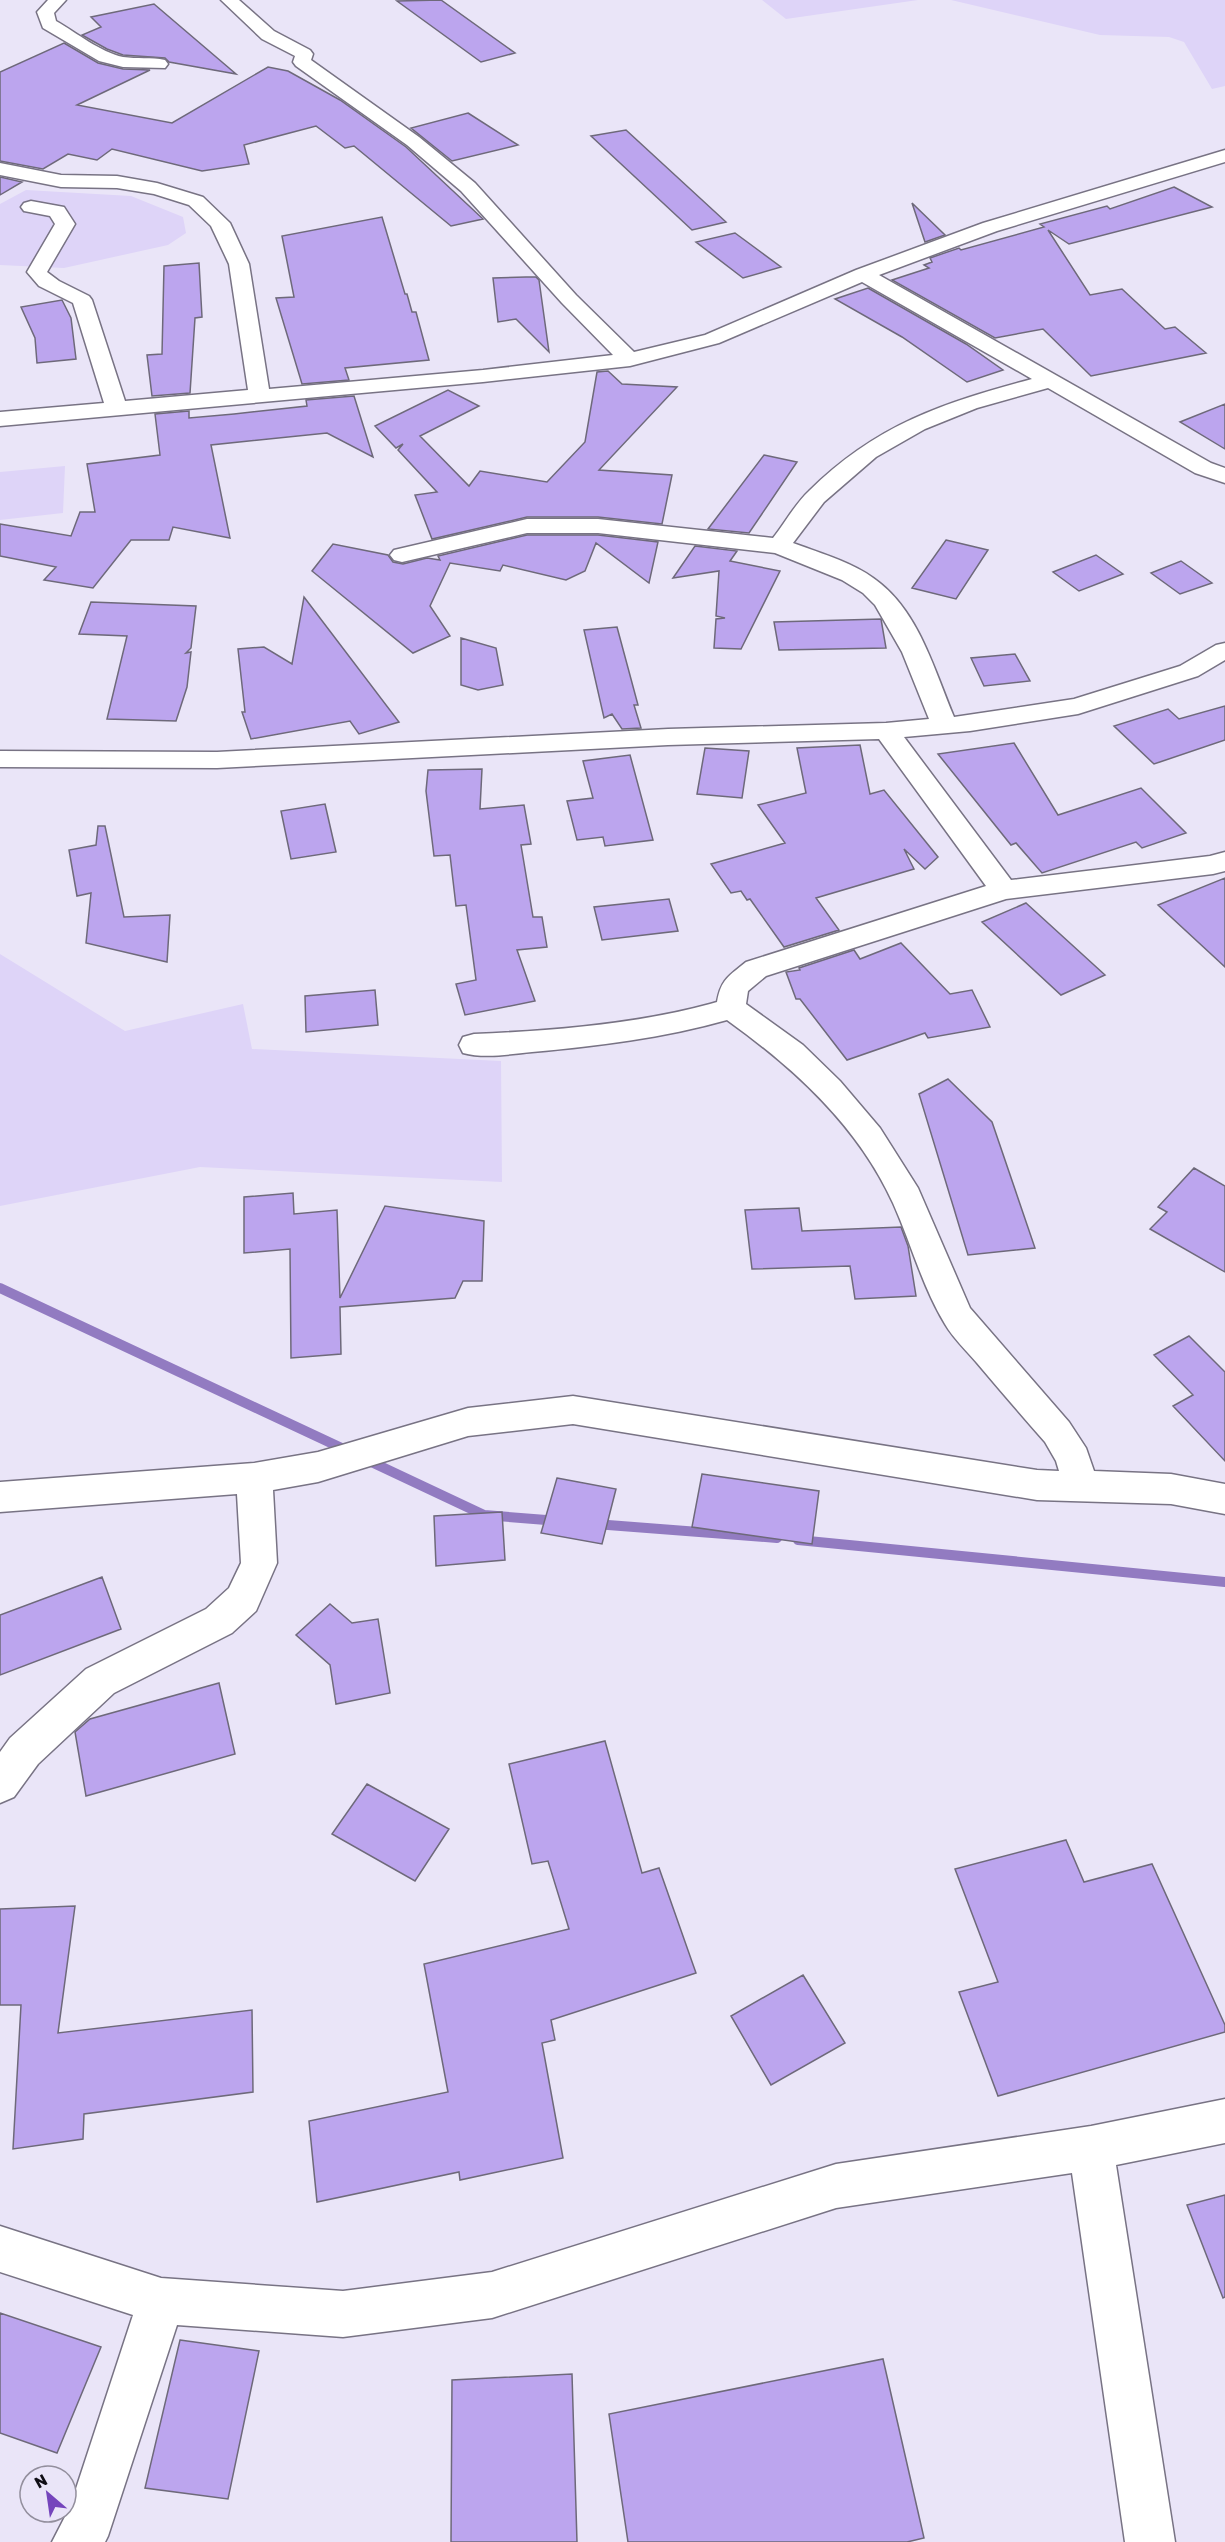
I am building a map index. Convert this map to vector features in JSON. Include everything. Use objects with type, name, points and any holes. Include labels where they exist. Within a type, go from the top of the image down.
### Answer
[{"type":"street","points":[[58,0],[45,12],[49,24],[105,57],[123,62],[159,64]]},
{"type":"street","points":[[229,0],[268,35],[304,54],[302,62],[413,141],[468,187],[569,298],[630,360]]},
{"type":"street","points":[[0,419],[259,394],[483,376],[648,357],[712,339],[863,274],[990,227],[1225,156]]},
{"type":"street","points":[[0,169],[61,181],[117,182],[157,189],[196,201],[220,223],[239,264],[259,394]]},
{"type":"street","points":[[31,207],[57,211],[65,224],[38,272],[44,282],[82,300],[116,408]]},
{"type":"street","points":[[863,274],[1203,468],[1225,476]]},
{"type":"street","points":[[779,546],[816,497],[868,452],[917,424],[969,403],[1050,381]]},
{"type":"street","points":[[402,555],[527,526],[598,526],[779,546],[844,572],[873,589],[897,617],[945,725]]},
{"type":"street","points":[[0,759],[217,760],[668,737],[886,731],[970,723],[1078,705],[1189,671],[1225,650]]},
{"type":"street","points":[[886,731],[1004,890]]},
{"type":"street","points":[[731,1008],[734,987],[756,969],[1004,890],[1213,866],[1225,861]]},
{"type":"street","points":[[474,1045],[540,1042],[668,1025],[731,1008]]},
{"type":"street","points":[[731,1008],[799,1058],[855,1119],[885,1158],[903,1190],[947,1298],[964,1325],[1058,1432],[1073,1458],[1082,1488]]},
{"type":"street","points":[[0,1497],[254,1478],[318,1467],[468,1422],[573,1410],[1037,1485],[1173,1489],[1225,1499]]},
{"type":"street","points":[[0,1784],[24,1751],[100,1681],[219,1621],[243,1599],[259,1563],[254,1478]]},
{"type":"street","points":[[0,2249],[161,2301],[344,2314],[492,2295],[836,2186],[1091,2148],[1225,2121]]},
{"type":"street","points":[[1091,2148],[1150,2542]]},
{"type":"street","points":[[77,2542],[92,2518],[161,2301]]},
{"type":"shaded area","points":[[762,0],[918,0],[786,19]]},
{"type":"shaded area","points":[[951,0],[1225,0],[1225,86],[1212,89],[1184,42],[1169,37],[1100,35]]},
{"type":"shaded area","points":[[26,190],[131,196],[183,217],[186,233],[168,245],[64,268],[0,265],[0,204]]},
{"type":"shaded area","points":[[65,466],[63,513],[0,520],[0,472]]},
{"type":"shaded area","points":[[0,954],[125,1031],[243,1004],[252,1049],[501,1061],[502,1182],[200,1167],[0,1206]]},
{"type":"building","points":[[441,0],[515,53],[481,62],[397,1]]},
{"type":"building","points":[[154,4],[236,74],[169,62],[165,58],[123,55],[82,35],[101,27],[91,17]]},
{"type":"building","points":[[64,43],[98,63],[123,69],[150,70],[77,105],[172,123],[268,67],[288,71],[340,100],[406,147],[483,219],[451,226],[354,146],[345,148],[316,126],[244,145],[249,164],[202,171],[112,149],[97,160],[68,154],[43,169],[0,161],[0,72]]},
{"type":"building","points":[[468,113],[518,145],[452,161],[411,128]]},
{"type":"building","points":[[626,130],[726,222],[692,230],[591,136]]},
{"type":"building","points":[[0,177],[22,182],[0,195]]},
{"type":"building","points":[[1174,187],[1212,207],[1069,244],[1048,230],[1090,295],[1122,289],[1165,329],[1175,327],[1206,353],[1091,376],[1043,329],[995,338],[892,280],[929,268],[924,265],[932,262],[930,258],[959,248],[961,250],[1044,227],[1040,224],[1107,206],[1110,209]]},
{"type":"building","points":[[912,203],[945,235],[925,242]]},
{"type":"building","points":[[382,217],[405,294],[407,294],[412,312],[416,312],[429,360],[345,368],[349,380],[302,384],[276,298],[294,297],[282,236]]},
{"type":"building","points":[[735,233],[781,267],[743,278],[696,242]]},
{"type":"building","points":[[199,263],[202,317],[195,318],[190,393],[152,396],[147,355],[162,354],[164,266]]},
{"type":"building","points":[[536,277],[539,280],[549,352],[516,319],[498,322],[493,278]]},
{"type":"building","points":[[868,288],[966,344],[1003,370],[967,382],[902,337],[835,299]]},
{"type":"building","points":[[62,300],[71,318],[76,359],[37,363],[35,338],[21,307]]},
{"type":"building","points":[[608,371],[622,384],[677,387],[599,470],[672,475],[662,524],[598,517],[527,517],[432,539],[415,495],[437,492],[398,450],[403,444],[396,448],[375,426],[448,390],[479,406],[420,436],[469,486],[480,471],[547,482],[585,442],[597,372]]},
{"type":"building","points":[[354,396],[373,457],[327,433],[211,445],[230,538],[173,527],[169,540],[131,540],[93,588],[44,580],[56,567],[0,556],[0,524],[71,536],[80,512],[95,512],[87,464],[160,455],[155,414],[189,411],[189,418],[234,414],[307,406],[306,400]]},
{"type":"building","points":[[1225,404],[1225,449],[1180,422]]},
{"type":"building","points":[[764,455],[797,462],[749,533],[708,529]]},
{"type":"building","points":[[527,535],[598,535],[658,542],[649,583],[596,543],[585,571],[566,580],[503,565],[500,571],[450,563],[430,606],[450,636],[413,653],[312,571],[333,544],[388,555],[393,562],[403,564],[427,558],[440,560],[438,556]]},
{"type":"building","points":[[946,540],[988,550],[956,599],[912,588]]},
{"type":"building","points":[[695,546],[737,551],[730,561],[780,571],[741,649],[714,648],[716,619],[725,618],[716,616],[719,571],[673,578]]},
{"type":"building","points":[[1096,555],[1123,574],[1079,591],[1053,572]]},
{"type":"building","points":[[1181,561],[1212,583],[1180,594],[1151,573]]},
{"type":"building","points":[[304,597],[399,722],[359,734],[350,721],[251,739],[242,712],[245,712],[238,649],[264,647],[292,664]]},
{"type":"building","points":[[91,602],[196,606],[191,648],[186,653],[191,652],[187,687],[176,721],[107,719],[127,636],[79,634]]},
{"type":"building","points":[[881,619],[886,648],[779,650],[774,622]]},
{"type":"building","points":[[617,627],[638,705],[634,705],[641,728],[622,729],[612,714],[604,718],[584,630]]},
{"type":"building","points":[[461,638],[496,648],[503,685],[478,690],[461,685]]},
{"type":"building","points":[[1015,654],[1030,681],[984,686],[971,658]]},
{"type":"building","points":[[1225,706],[1225,740],[1154,764],[1114,726],[1168,709],[1179,719]]},
{"type":"building","points":[[1014,743],[1058,815],[1141,788],[1186,833],[1142,848],[1136,842],[1042,873],[1016,843],[1011,845],[938,754]]},
{"type":"building","points":[[860,745],[870,794],[884,790],[938,857],[925,869],[904,849],[914,869],[816,898],[839,930],[784,947],[750,899],[747,900],[741,891],[731,893],[711,864],[785,843],[758,805],[806,793],[797,748]]},
{"type":"building","points":[[705,748],[749,751],[742,798],[697,794]]},
{"type":"building","points":[[630,755],[653,840],[605,846],[603,837],[577,840],[567,801],[593,798],[583,761]]},
{"type":"building","points":[[482,769],[480,809],[524,805],[531,844],[521,845],[533,917],[542,917],[547,947],[517,950],[535,1001],[465,1015],[456,984],[476,980],[466,905],[456,906],[450,855],[434,856],[426,791],[428,770]]},
{"type":"building","points":[[325,804],[336,852],[291,859],[281,811]]},
{"type":"building","points":[[98,826],[105,826],[124,917],[170,915],[167,962],[86,943],[91,893],[77,896],[69,850],[96,845]]},
{"type":"building","points":[[1225,878],[1225,967],[1158,905]]},
{"type":"building","points":[[669,899],[678,931],[602,940],[594,907]]},
{"type":"building","points":[[1026,903],[1105,975],[1061,995],[982,922]]},
{"type":"building","points":[[901,943],[950,994],[972,990],[990,1027],[928,1038],[925,1033],[847,1060],[800,999],[796,999],[786,972],[800,970],[799,968],[854,950],[860,959]]},
{"type":"building","points":[[375,990],[378,1025],[306,1032],[305,996]]},
{"type":"building","points":[[948,1079],[992,1122],[1035,1248],[968,1255],[919,1094]]},
{"type":"building","points":[[1194,1168],[1225,1186],[1225,1272],[1150,1229],[1167,1212],[1158,1207]]},
{"type":"building","points":[[293,1193],[294,1214],[337,1210],[340,1298],[385,1206],[484,1221],[482,1281],[463,1281],[455,1298],[340,1307],[341,1354],[291,1358],[290,1249],[244,1253],[244,1197]]},
{"type":"building","points":[[799,1208],[802,1231],[901,1227],[908,1246],[916,1296],[855,1299],[850,1266],[752,1269],[745,1210]]},
{"type":"building","points":[[1189,1336],[1225,1372],[1225,1461],[1173,1406],[1193,1395],[1154,1355]]},
{"type":"building","points":[[702,1474],[819,1491],[812,1544],[692,1527]]},
{"type":"building","points":[[557,1478],[616,1489],[602,1544],[541,1533]]},
{"type":"building","points":[[502,1512],[505,1560],[436,1566],[434,1516]]},
{"type":"building","points":[[102,1577],[121,1629],[0,1675],[0,1615]]},
{"type":"building","points":[[330,1604],[352,1623],[378,1619],[390,1693],[336,1704],[330,1665],[296,1635]]},
{"type":"building","points":[[219,1683],[235,1754],[86,1796],[75,1732],[90,1719]]},
{"type":"building","points":[[605,1741],[642,1873],[659,1868],[696,1973],[551,2020],[555,2040],[542,2043],[563,2158],[460,2180],[459,2172],[317,2202],[309,2121],[448,2092],[424,1964],[569,1929],[548,1861],[532,1864],[509,1764]]},
{"type":"building","points":[[367,1784],[449,1829],[415,1881],[332,1834]]},
{"type":"building","points":[[1066,1840],[1084,1882],[1152,1864],[1225,2025],[1225,2032],[998,2096],[959,1992],[998,1982],[955,1869]]},
{"type":"building","points":[[75,1906],[58,2033],[252,2010],[253,2092],[84,2114],[83,2139],[13,2149],[21,2005],[0,2005],[0,1909]]},
{"type":"building","points":[[803,1975],[845,2043],[771,2085],[731,2016]]},
{"type":"building","points":[[1225,2195],[1225,2297],[1223,2298],[1187,2205]]},
{"type":"building","points":[[0,2313],[101,2347],[57,2453],[0,2433]]},
{"type":"building","points":[[180,2340],[259,2351],[228,2499],[145,2488]]},
{"type":"building","points":[[883,2359],[924,2538],[907,2542],[628,2542],[609,2414]]},
{"type":"building","points":[[572,2374],[577,2542],[451,2542],[452,2380]]},
{"type":"waterway","points":[[0,1288],[348,1451]]},
{"type":"waterway","points":[[365,1459],[484,1515],[559,1521]]},
{"type":"waterway","points":[[595,1524],[777,1538]]},
{"type":"waterway","points":[[798,1540],[1225,1582]]}]
